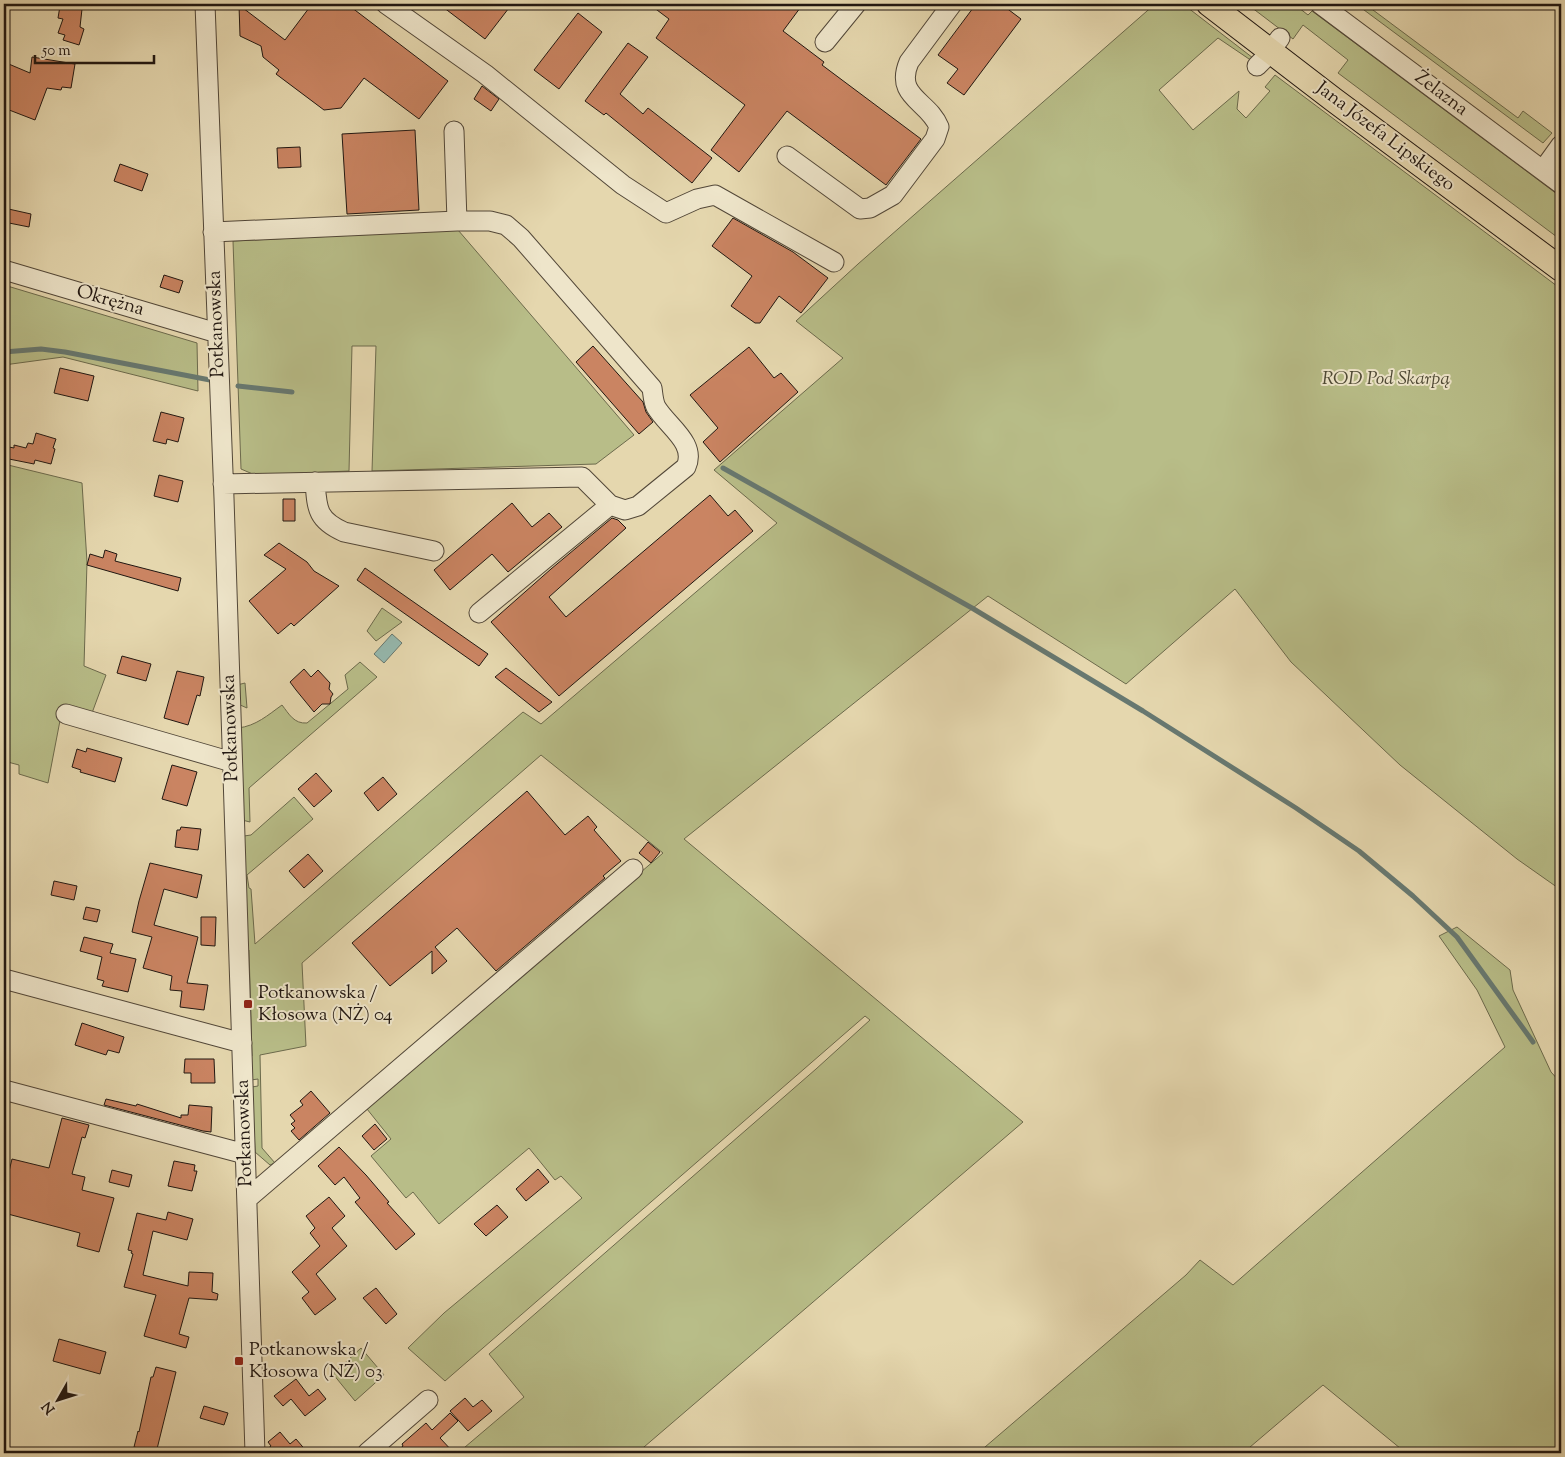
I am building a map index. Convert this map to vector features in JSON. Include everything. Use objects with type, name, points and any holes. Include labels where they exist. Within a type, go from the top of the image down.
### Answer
[{"type":"main road","name":"Jana Józefa Lipskiego","points":[[1209,4],[1269,52],[1561,269]]},
{"type":"main road","name":"Jana Józefa Lipskiego","points":[[1235,4],[1269,52],[1561,248]]},
{"type":"street","name":"Potkanowska","points":[[205,4],[255,1453]]},
{"type":"street","points":[[386,4],[484,74],[622,185],[666,213],[697,199],[714,195],[834,262]]},
{"type":"street","points":[[825,42],[856,4]]},
{"type":"street","points":[[787,156],[860,209],[870,208],[893,195],[935,139],[938,127],[932,114],[909,93],[906,85],[906,70],[909,62],[952,4]]},
{"type":"street","name":"Żelazna","points":[[1320,4],[1561,184]]},
{"type":"street","points":[[454,132],[457,221]]},
{"type":"street","points":[[1543,170],[1561,145]]},
{"type":"street","points":[[213,232],[490,220],[506,225],[521,238],[652,388],[656,406],[687,446],[690,459],[686,467],[638,506],[625,510],[610,506],[582,477],[223,484]]},
{"type":"street","name":"Okrężna","points":[[4,270],[217,333]]},
{"type":"street","points":[[315,482],[317,508],[322,518],[333,528],[434,551]]},
{"type":"street","points":[[479,613],[610,506]]},
{"type":"street","points":[[66,714],[232,762]]},
{"type":"street","points":[[247,1199],[633,869]]},
{"type":"street","points":[[4,979],[242,1043]]},
{"type":"street","points":[[4,1090],[245,1154]]},
{"type":"street","points":[[367,1453],[428,1400]]},
{"type":"green space","name":"ROD Pod Skarpą","points":[[1155,4],[1183,4],[1253,58],[1252,61],[1218,38],[1159,90],[1193,130],[1239,91],[1237,109],[1246,118],[1270,91],[1265,87],[1275,75],[1561,289],[1561,890],[1517,859],[1400,765],[1291,662],[1235,589],[1126,684],[988,596],[684,839],[1023,1122],[637,1453],[458,1453],[524,1397],[489,1354],[870,1020],[865,1016],[445,1381],[408,1348],[444,1313],[582,1198],[561,1176],[555,1180],[529,1148],[439,1224],[413,1192],[406,1198],[371,1156],[391,1139],[367,1109],[663,853],[541,755],[302,963],[306,1046],[260,1055],[262,1148],[275,1163],[270,1165],[255,1152],[252,1087],[258,1086],[258,1079],[251,1080],[249,1057],[252,1056],[249,950],[246,950],[244,836],[251,835],[294,797],[313,819],[247,875],[249,888],[251,889],[255,944],[523,712],[541,724],[777,523],[714,470],[843,358],[796,321],[858,264]]},
{"type":"green space","points":[[1247,4],[1294,4],[1308,15],[1312,11],[1561,197],[1561,240],[1338,73],[1348,60],[1303,25],[1293,39]]},
{"type":"green space","points":[[1356,4],[1365,4],[1518,118],[1523,111],[1552,133],[1543,143]]},
{"type":"green space","points":[[458,230],[634,435],[596,464],[372,471],[376,346],[352,346],[349,471],[255,475],[241,469],[233,241]]},
{"type":"green space","points":[[4,285],[197,343],[198,391],[63,357],[4,365]]},
{"type":"green space","points":[[4,464],[82,483],[87,562],[84,666],[106,675],[92,713],[63,705],[48,783],[19,774],[19,765],[4,761]]},
{"type":"green space","points":[[382,608],[402,622],[376,641],[367,631]]},
{"type":"green space","points":[[360,662],[377,677],[249,788],[250,822],[242,820],[238,728],[256,722],[282,705],[295,720],[307,723],[348,689],[345,675]]},
{"type":"green space","points":[[245,683],[247,708],[238,704],[237,685]]},
{"type":"green space","points":[[1457,927],[1510,970],[1513,990],[1551,1072],[1561,1083],[1561,1453],[1406,1453],[1323,1385],[1243,1453],[978,1453],[1186,1275],[1200,1260],[1233,1285],[1505,1047],[1477,990],[1439,936]]},
{"type":"green space","points":[[361,1348],[384,1375],[355,1401],[333,1374]]},
{"type":"water","points":[[392,634],[402,643],[384,663],[374,654]]},
{"type":"building","points":[[312,4],[347,4],[448,81],[419,119],[364,78],[341,108],[324,110],[276,74],[279,70],[263,57],[261,46],[240,36],[239,5],[285,40]]},
{"type":"building","points":[[439,4],[512,4],[485,39]]},
{"type":"building","points":[[649,4],[803,4],[783,31],[824,62],[822,65],[921,139],[886,185],[787,111],[739,172],[711,150],[745,105],[656,38],[669,19]]},
{"type":"building","points":[[976,4],[1001,4],[1021,19],[964,95],[947,83],[958,69],[938,55]]},
{"type":"building","points":[[60,6],[82,9],[80,27],[84,29],[79,45],[63,40],[65,35],[58,33],[63,19],[58,18]]},
{"type":"building","points":[[578,13],[602,32],[559,89],[534,70]]},
{"type":"building","points":[[628,43],[648,57],[620,94],[643,114],[648,108],[712,158],[692,183],[606,113],[604,115],[585,101]]},
{"type":"building","points":[[32,57],[75,64],[71,88],[62,87],[61,90],[47,88],[35,120],[4,108],[4,62],[30,73]]},
{"type":"building","points":[[482,86],[499,99],[491,111],[474,99]]},
{"type":"building","points":[[415,130],[419,210],[347,214],[342,134]]},
{"type":"building","points":[[300,147],[301,167],[278,168],[277,148]]},
{"type":"building","points":[[120,164],[148,174],[142,191],[114,181]]},
{"type":"building","points":[[4,208],[31,214],[29,227],[4,222]]},
{"type":"building","points":[[733,218],[793,252],[828,278],[801,313],[779,296],[760,323],[755,323],[731,306],[752,276],[712,246]]},
{"type":"building","points":[[164,275],[183,281],[179,293],[160,287]]},
{"type":"building","points":[[593,346],[643,402],[646,412],[653,422],[639,434],[576,362]]},
{"type":"building","points":[[749,347],[774,378],[781,373],[798,392],[720,462],[703,442],[718,428],[690,395]]},
{"type":"building","points":[[60,368],[94,376],[88,401],[54,393]]},
{"type":"building","points":[[161,412],[184,418],[178,442],[167,439],[166,444],[153,441]]},
{"type":"building","points":[[36,433],[56,439],[51,464],[35,460],[34,464],[4,458],[4,446],[14,448],[14,445],[26,448],[28,443],[33,444]]},
{"type":"building","points":[[159,475],[183,481],[178,502],[154,496]]},
{"type":"building","points":[[710,495],[728,516],[735,510],[753,531],[559,696],[491,622],[612,518],[618,520],[626,528],[549,597],[566,617]]},
{"type":"building","points":[[283,499],[295,499],[295,521],[283,521]]},
{"type":"building","points":[[512,503],[532,527],[549,513],[562,527],[508,572],[492,554],[450,590],[434,570]]},
{"type":"building","points":[[279,543],[307,562],[314,571],[339,586],[294,626],[291,623],[278,634],[249,601],[286,569],[264,555]]},
{"type":"building","points":[[105,550],[117,554],[115,561],[181,578],[178,591],[87,565],[90,554],[103,558]]},
{"type":"building","points":[[365,568],[488,654],[479,666],[357,580]]},
{"type":"building","points":[[122,656],[151,664],[146,681],[117,673]]},
{"type":"building","points":[[506,668],[552,702],[539,712],[495,677]]},
{"type":"building","points":[[304,669],[311,677],[318,670],[330,683],[329,689],[333,694],[330,704],[322,704],[314,712],[290,682]]},
{"type":"building","points":[[177,671],[204,677],[200,696],[197,695],[188,725],[164,718]]},
{"type":"building","points":[[87,748],[122,758],[115,782],[80,772],[81,770],[72,767],[77,749],[86,752]]},
{"type":"building","points":[[172,765],[197,772],[187,806],[162,799]]},
{"type":"building","points":[[316,773],[332,791],[314,807],[298,789]]},
{"type":"building","points":[[383,777],[397,794],[378,811],[364,793]]},
{"type":"building","points":[[527,791],[565,835],[588,816],[597,827],[594,830],[621,861],[603,876],[605,878],[496,971],[457,928],[435,947],[447,961],[432,974],[432,951],[390,986],[352,943]]},
{"type":"building","points":[[181,827],[201,829],[198,850],[175,847],[177,830],[180,830]]},
{"type":"building","points":[[648,842],[660,852],[651,863],[639,853]]},
{"type":"building","points":[[308,854],[323,871],[304,888],[289,871]]},
{"type":"building","points":[[150,863],[202,875],[197,898],[164,889],[154,925],[198,937],[187,983],[208,985],[204,1010],[180,1007],[182,991],[170,990],[172,976],[143,968],[152,937],[132,932]]},
{"type":"building","points":[[54,881],[77,886],[74,900],[51,895]]},
{"type":"building","points":[[86,907],[100,910],[97,922],[83,919]]},
{"type":"building","points":[[201,917],[216,917],[215,946],[201,945]]},
{"type":"building","points":[[84,937],[113,944],[110,953],[136,959],[128,992],[102,986],[104,981],[97,979],[102,957],[80,951]]},
{"type":"building","points":[[82,1023],[124,1037],[119,1053],[108,1050],[106,1055],[75,1045]]},
{"type":"building","points":[[185,1059],[214,1059],[215,1083],[191,1083],[191,1073],[184,1073]]},
{"type":"building","points":[[311,1091],[330,1113],[299,1140],[291,1131],[295,1128],[291,1124],[295,1121],[290,1115],[303,1105],[300,1101]]},
{"type":"building","points":[[106,1099],[136,1106],[137,1104],[181,1118],[181,1115],[188,1115],[189,1105],[212,1107],[211,1132],[104,1105]]},
{"type":"building","points":[[62,1118],[89,1125],[85,1138],[82,1137],[72,1174],[85,1177],[82,1190],[114,1198],[99,1252],[77,1246],[80,1233],[4,1213],[4,1192],[12,1159],[49,1168]]},
{"type":"building","points":[[375,1124],[387,1139],[374,1150],[362,1136]]},
{"type":"building","points":[[339,1147],[366,1175],[389,1202],[387,1203],[415,1234],[396,1250],[355,1202],[360,1198],[344,1177],[335,1185],[318,1166]]},
{"type":"building","points":[[174,1161],[195,1165],[194,1171],[197,1171],[192,1191],[168,1186]]},
{"type":"building","points":[[538,1169],[549,1182],[526,1201],[516,1189]]},
{"type":"building","points":[[112,1170],[132,1175],[129,1187],[109,1182]]},
{"type":"building","points":[[329,1197],[345,1216],[332,1228],[347,1246],[316,1274],[336,1299],[315,1315],[302,1298],[309,1292],[292,1272],[320,1246],[310,1233],[315,1228],[306,1216]]},
{"type":"building","points":[[497,1205],[508,1217],[486,1236],[474,1224]]},
{"type":"building","points":[[168,1212],[193,1219],[187,1240],[153,1231],[143,1275],[188,1286],[189,1272],[213,1273],[212,1292],[218,1294],[217,1300],[189,1298],[179,1334],[189,1337],[186,1348],[144,1336],[156,1295],[124,1287],[133,1254],[131,1253],[132,1251],[128,1250],[137,1213],[166,1220]]},
{"type":"building","points":[[376,1288],[397,1314],[386,1324],[363,1298]]},
{"type":"building","points":[[59,1339],[106,1352],[100,1374],[53,1361]]},
{"type":"building","points":[[156,1367],[176,1372],[156,1453],[142,1453],[144,1449],[134,1447],[151,1377],[153,1377]]},
{"type":"building","points":[[296,1379],[309,1396],[318,1389],[326,1399],[305,1416],[291,1399],[283,1406],[274,1396]]},
{"type":"building","points":[[465,1398],[473,1407],[482,1400],[492,1411],[468,1431],[450,1411]]},
{"type":"building","points":[[204,1406],[228,1413],[224,1425],[200,1418]]},
{"type":"building","points":[[450,1413],[458,1421],[440,1438],[454,1453],[395,1453],[403,1446],[402,1444],[426,1423],[432,1430]]},
{"type":"building","points":[[280,1432],[290,1444],[296,1439],[308,1453],[266,1453],[266,1450],[271,1446],[268,1442]]},
{"type":"waterway","points":[[4,352],[41,349],[65,352],[210,380]]},
{"type":"waterway","points":[[238,386],[292,392]]},
{"type":"waterway","points":[[723,468],[972,608],[1143,711],[1296,808],[1359,851],[1413,896],[1457,937],[1533,1042]]},
{"type":"place","name":"Potkanowska / Kłosowa (NŻ) 04","points":[[248,1004]]},
{"type":"place","name":"Potkanowska / Kłosowa (NŻ) 03","points":[[239,1361]]}]
